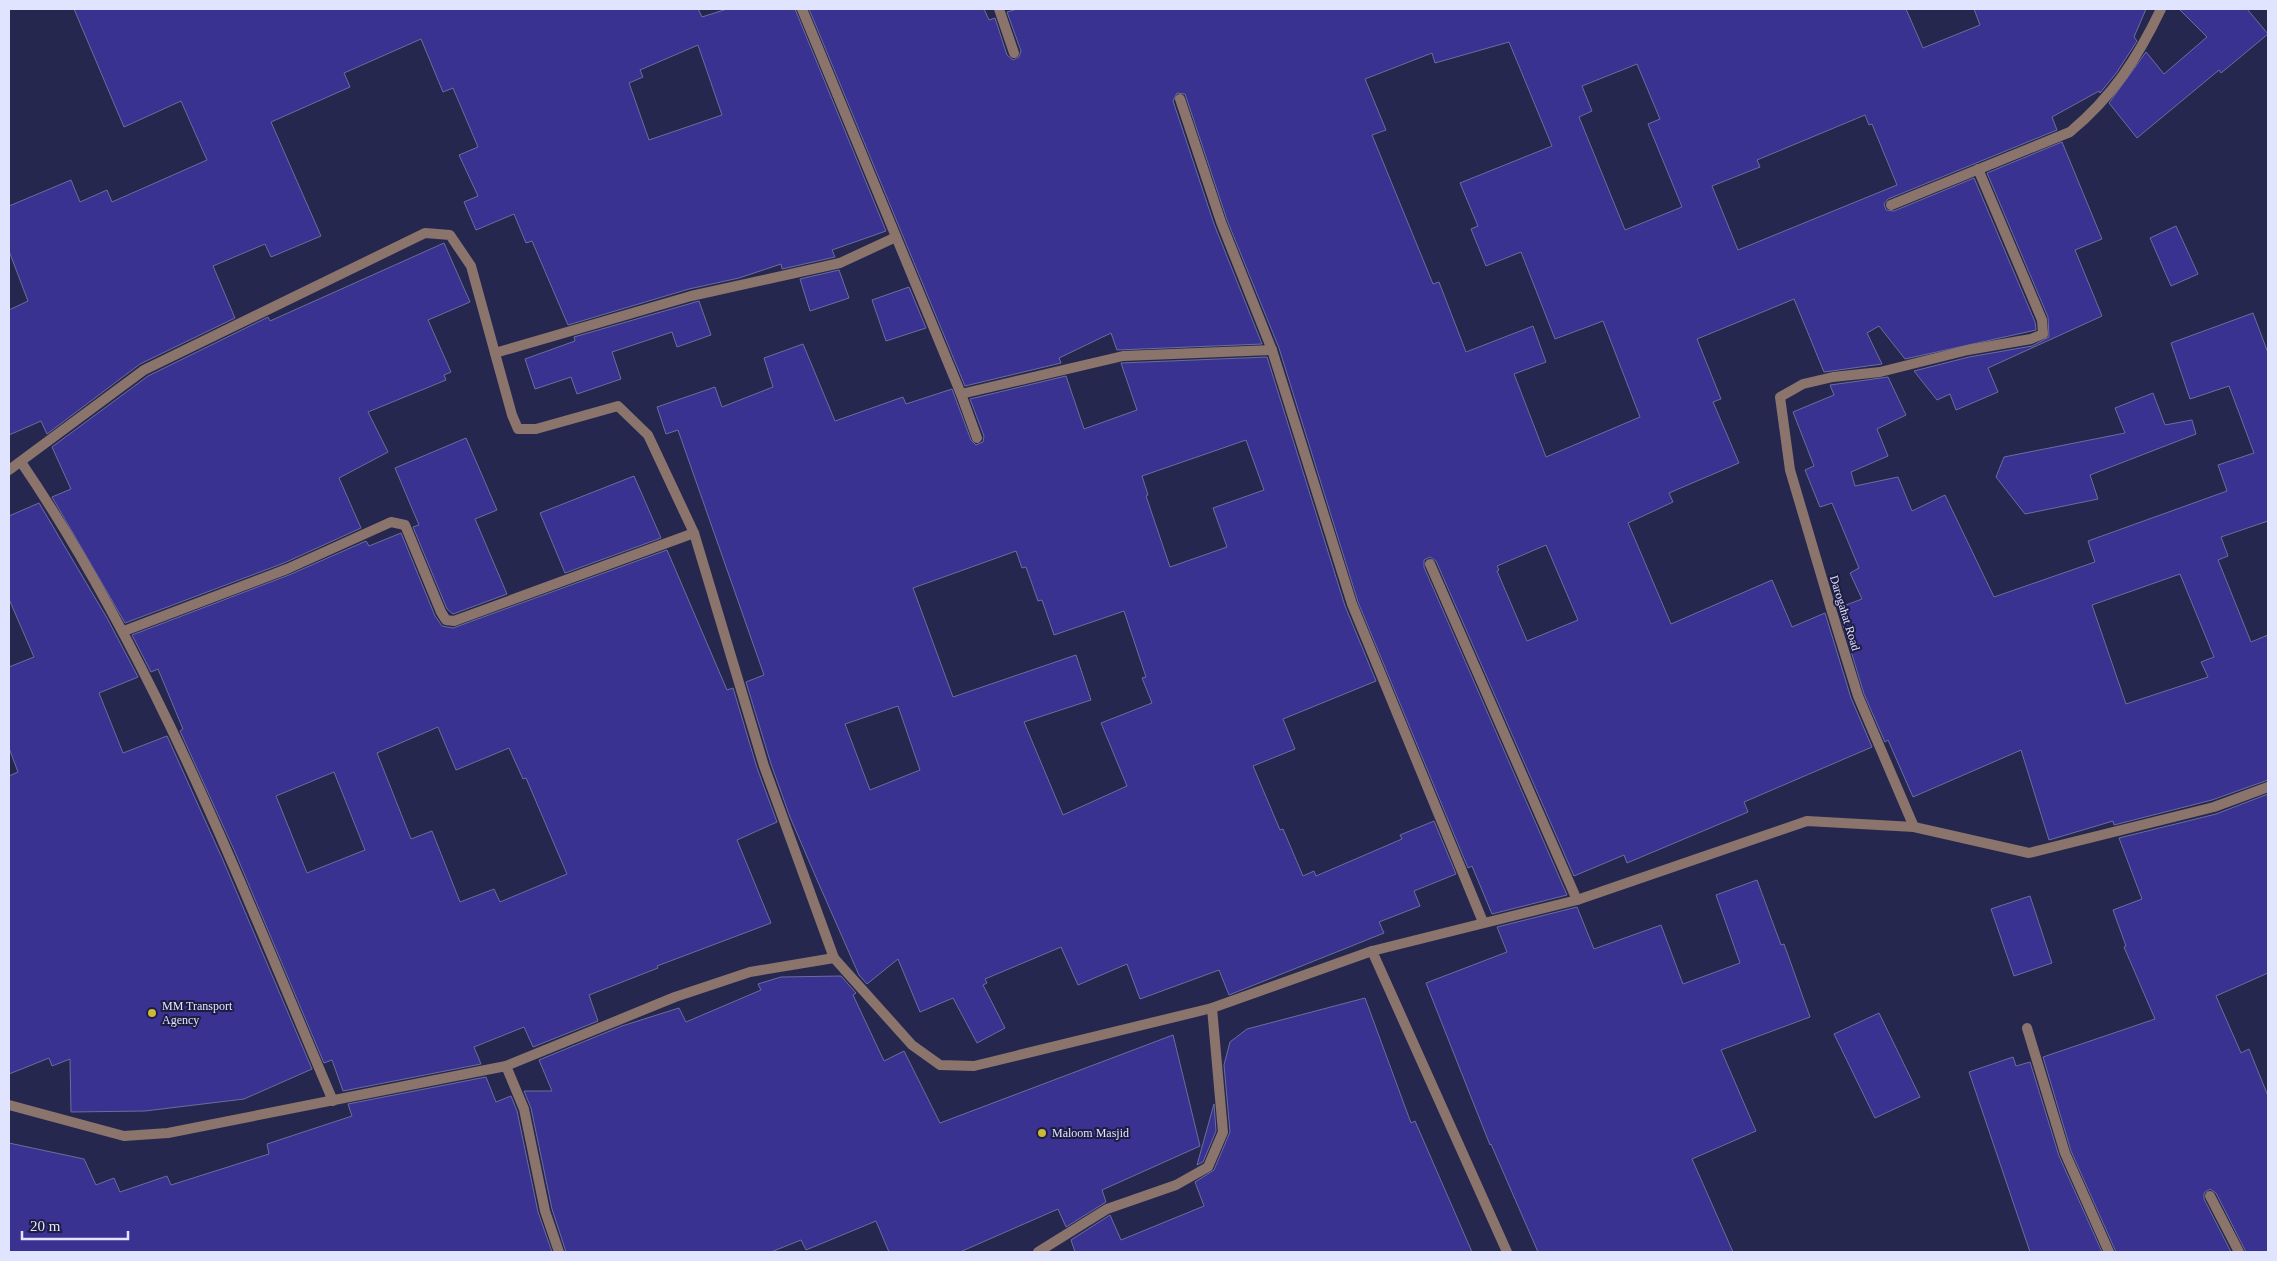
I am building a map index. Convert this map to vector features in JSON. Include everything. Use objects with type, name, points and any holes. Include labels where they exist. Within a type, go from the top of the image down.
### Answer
[{"type":"street","points":[[802,9],[962,394],[977,438]]},
{"type":"street","points":[[999,9],[1014,53]]},
{"type":"street","points":[[1891,205],[2070,132],[2112,94],[2141,50],[2162,9]]},
{"type":"street","points":[[1180,99],[1221,222],[1272,350],[1352,604],[1483,922]]},
{"type":"street","name":"Darogahat Road","points":[[1914,827],[1858,696],[1837,630],[1790,470],[1780,397],[1803,384],[1880,372],[1968,350],[2031,339],[2043,334],[2042,320],[1978,169]]},
{"type":"street","points":[[9,470],[144,370],[425,233],[450,235],[471,266],[518,429],[536,429],[618,406],[648,435],[694,533],[764,766],[834,958],[912,1045],[940,1066],[974,1066],[1212,1008],[1372,951],[1577,900],[1807,821],[1914,827],[2029,853],[2214,807],[2268,787]]},
{"type":"street","points":[[495,353],[691,296],[840,263],[896,237]]},
{"type":"street","points":[[962,394],[1123,356],[1272,350]]},
{"type":"street","points":[[21,462],[60,518],[124,630],[220,834],[333,1101]]},
{"type":"street","points":[[124,630],[286,568],[391,522],[405,525],[441,612],[446,620],[454,621],[694,533]]},
{"type":"street","points":[[1430,564],[1577,900]]},
{"type":"street","points":[[1372,951],[1506,1252]]},
{"type":"street","points":[[9,1105],[124,1136],[168,1133],[506,1066],[675,997],[750,972],[834,958]]},
{"type":"street","points":[[1038,1252],[1107,1209],[1176,1185],[1208,1167],[1223,1132],[1212,1008]]},
{"type":"street","points":[[2027,1028],[2065,1153],[2109,1252]]},
{"type":"street","points":[[506,1066],[524,1109],[546,1211],[559,1252]]},
{"type":"street","points":[[2210,1196],[2238,1252]]},
{"type":"building","points":[[74,9],[698,9],[702,17],[727,9],[795,9],[886,231],[832,250],[835,257],[782,269],[781,264],[739,278],[689,289],[568,325],[532,241],[526,243],[514,214],[476,230],[464,202],[478,196],[459,155],[478,147],[453,88],[443,92],[421,39],[344,73],[350,87],[271,122],[321,236],[271,257],[265,244],[213,266],[235,318],[140,364],[47,434],[41,421],[9,435],[9,310],[28,301],[9,251],[9,206],[71,180],[80,202],[107,190],[112,202],[207,160],[181,101],[124,127]],"holes":[[[698,45],[722,115],[649,140],[629,83],[643,77],[640,70]]]},
{"type":"building","points":[[809,9],[984,9],[989,20],[995,18],[1007,55],[1013,60],[1019,57],[1021,51],[1007,12],[1017,9],[1906,9],[1923,48],[1980,25],[1974,9],[2146,9],[2134,37],[2137,41],[2117,72],[2100,93],[2099,91],[2052,117],[2057,130],[1888,199],[1884,204],[1886,210],[1894,211],[1974,178],[2035,322],[2036,330],[1905,359],[1879,326],[1867,333],[1882,364],[1824,372],[1794,299],[1697,339],[1721,399],[1713,402],[1739,463],[1669,493],[1673,502],[1628,523],[1671,624],[1772,580],[1792,627],[1825,613],[1851,698],[1872,747],[1744,802],[1748,812],[1627,863],[1624,855],[1574,876],[1436,561],[1430,557],[1424,560],[1424,567],[1567,895],[1492,914],[1472,866],[1468,868],[1358,602],[1279,348],[1227,220],[1185,94],[1177,93],[1173,101],[1214,224],[1262,344],[1117,350],[1111,333],[1059,358],[1061,363],[965,386]],"holes":[[[1509,42],[1552,146],[1460,183],[1478,226],[1471,229],[1486,266],[1521,252],[1555,339],[1603,321],[1640,417],[1546,457],[1514,374],[1546,362],[1533,326],[1466,352],[1439,282],[1433,284],[1372,135],[1386,130],[1365,79],[1432,53],[1435,63]],[[1637,64],[1660,119],[1648,124],[1682,207],[1625,230],[1579,117],[1592,111],[1582,86]],[[1865,115],[1869,125],[1872,124],[1897,185],[1738,250],[1712,186],[1760,167],[1757,160]],[[1546,545],[1578,620],[1527,641],[1497,571],[1499,570],[1497,566]]]},
{"type":"building","points":[[2179,9],[2247,9],[2268,34],[2221,73],[2219,70],[2137,138],[2109,103],[2146,52],[2164,74],[2207,37]]},
{"type":"building","points":[[2062,142],[2102,239],[2075,250],[2102,316],[1988,368],[1998,392],[1956,410],[1950,394],[1937,400],[1914,371],[1969,357],[2032,346],[2049,337],[2048,317],[1987,173]]},
{"type":"building","points":[[2176,226],[2198,274],[2171,286],[2150,238]]},
{"type":"building","points":[[444,243],[470,302],[428,320],[451,372],[444,375],[446,380],[368,412],[388,452],[339,478],[361,528],[284,563],[125,623],[52,497],[71,489],[52,447],[148,376],[268,317],[270,321]]},
{"type":"building","points":[[839,270],[849,298],[810,311],[800,279]]},
{"type":"building","points":[[909,287],[926,328],[886,341],[872,300]]},
{"type":"building","points":[[699,301],[711,335],[677,347],[672,332],[612,352],[621,379],[577,394],[571,377],[535,389],[525,359],[575,341],[574,337]]},
{"type":"building","points":[[2253,313],[2268,353],[2268,521],[2221,537],[2228,556],[2218,560],[2251,642],[2268,635],[2268,780],[2212,800],[2114,825],[2113,821],[2049,840],[2021,750],[1913,797],[1888,740],[1885,742],[1864,694],[1838,608],[1862,599],[1850,573],[1859,568],[1832,503],[1820,507],[1805,470],[1814,466],[1793,412],[1834,395],[1830,385],[1888,377],[1906,415],[1877,429],[1888,456],[1851,472],[1855,486],[1898,477],[1912,511],[1945,495],[1994,597],[2095,562],[2088,541],[2227,491],[2218,465],[2254,453],[2229,386],[2190,399],[2171,343]],"holes":[[[2180,574],[2214,657],[2201,662],[2208,677],[2126,704],[2092,605]]]},
{"type":"building","points":[[803,344],[835,421],[903,397],[906,404],[952,389],[971,440],[976,445],[983,442],[984,436],[970,399],[1066,376],[1084,429],[1137,410],[1121,363],[1267,357],[1345,606],[1376,681],[1283,719],[1295,749],[1253,766],[1280,830],[1283,829],[1303,876],[1314,871],[1316,876],[1402,839],[1400,835],[1434,821],[1456,874],[1414,891],[1420,906],[1379,922],[1384,933],[1229,995],[1219,970],[1140,999],[1127,964],[1078,985],[1061,947],[985,979],[987,983],[983,985],[1005,1028],[977,1043],[953,998],[920,1012],[898,959],[867,984],[859,975],[790,817],[771,764],[746,682],[764,675],[678,430],[666,434],[657,407],[715,387],[722,407],[773,387],[764,358]],"holes":[[[1246,440],[1264,490],[1213,508],[1227,547],[1170,567],[1146,496],[1148,495],[1142,476]],[[1016,551],[1022,568],[1026,567],[1038,601],[1042,600],[1054,635],[1124,611],[1146,677],[1142,678],[1152,703],[1101,723],[1127,786],[1063,815],[1024,722],[1091,700],[1076,655],[953,697],[913,588]],[[898,706],[920,770],[870,790],[845,724]]]},
{"type":"building","points":[[2153,393],[2165,425],[2192,420],[2196,434],[2090,475],[2098,499],[2025,514],[1996,477],[2004,457],[2125,433],[2115,408]]},
{"type":"building","points":[[466,438],[497,510],[475,519],[507,594],[453,614],[447,609],[413,527],[419,525],[395,468]]},
{"type":"building","points":[[634,476],[661,538],[565,573],[540,513]]},
{"type":"building","points":[[39,503],[107,618],[138,677],[99,693],[123,753],[167,736],[222,858],[312,1069],[244,1099],[145,1111],[71,1112],[70,1059],[52,1066],[49,1058],[9,1074],[9,776],[18,772],[9,748],[9,667],[34,657],[9,599],[9,516]]},
{"type":"building","points":[[401,533],[435,616],[442,626],[453,628],[667,550],[727,690],[733,688],[757,768],[777,822],[737,840],[771,923],[657,966],[658,968],[589,995],[598,1021],[533,1047],[524,1027],[474,1047],[481,1064],[343,1091],[332,1060],[324,1063],[235,852],[180,731],[183,729],[158,669],[151,672],[132,635],[289,575],[366,541],[369,546]],"holes":[[[438,727],[456,770],[509,748],[523,779],[526,778],[567,874],[500,902],[494,889],[460,902],[432,831],[411,839],[377,753]],[[334,772],[365,850],[307,873],[276,796]]]},
{"type":"building","points":[[2268,794],[2268,973],[2216,996],[2241,1053],[2249,1049],[2268,1096],[2268,1252],[2246,1252],[2216,1193],[2210,1189],[2204,1193],[2204,1199],[2231,1252],[2116,1252],[2071,1151],[2043,1057],[2155,1019],[2124,947],[2126,946],[2113,910],[2142,899],[2119,838],[2216,814]]},
{"type":"building","points":[[1757,880],[1781,945],[1784,944],[1810,1017],[1721,1050],[1756,1131],[1692,1159],[1733,1252],[1538,1252],[1490,1145],[1426,983],[1507,952],[1497,927],[1577,907],[1594,949],[1661,925],[1683,984],[1740,963],[1716,895]]},
{"type":"building","points":[[2030,896],[2052,963],[2014,976],[1991,909]]},
{"type":"building","points":[[841,976],[856,993],[853,995],[884,1061],[904,1051],[940,1123],[1173,1035],[1200,1146],[1102,1190],[1106,1202],[1066,1227],[1058,1209],[960,1252],[889,1252],[876,1221],[806,1250],[801,1240],[771,1252],[566,1252],[552,1209],[531,1108],[524,1091],[552,1091],[539,1060],[622,1026],[679,1008],[686,1022],[761,990],[758,984],[781,977]]},
{"type":"building","points":[[1365,998],[1411,1123],[1415,1121],[1472,1252],[1075,1252],[1071,1240],[1110,1215],[1121,1240],[1204,1206],[1195,1182],[1214,1170],[1230,1132],[1224,1065],[1230,1042],[1247,1029]]},
{"type":"building","points":[[1879,1013],[1920,1097],[1875,1118],[1834,1034]]},
{"type":"building","points":[[2013,1057],[2016,1066],[2030,1062],[2059,1156],[2102,1252],[2030,1252],[1969,1072]]},
{"type":"building","points":[[486,1077],[496,1102],[511,1096],[517,1111],[538,1212],[552,1252],[9,1252],[9,1143],[84,1159],[96,1185],[114,1178],[120,1192],[167,1176],[171,1185],[269,1154],[267,1144],[352,1116],[348,1104]]},
{"type":"building","points":[[1214,1104],[1216,1131],[1203,1162],[1197,1165]]},
{"type":"place","name":"MM Transport Agency","points":[[152,1013]]},
{"type":"place","name":"Maloom Masjid","points":[[1042,1133]]}]
